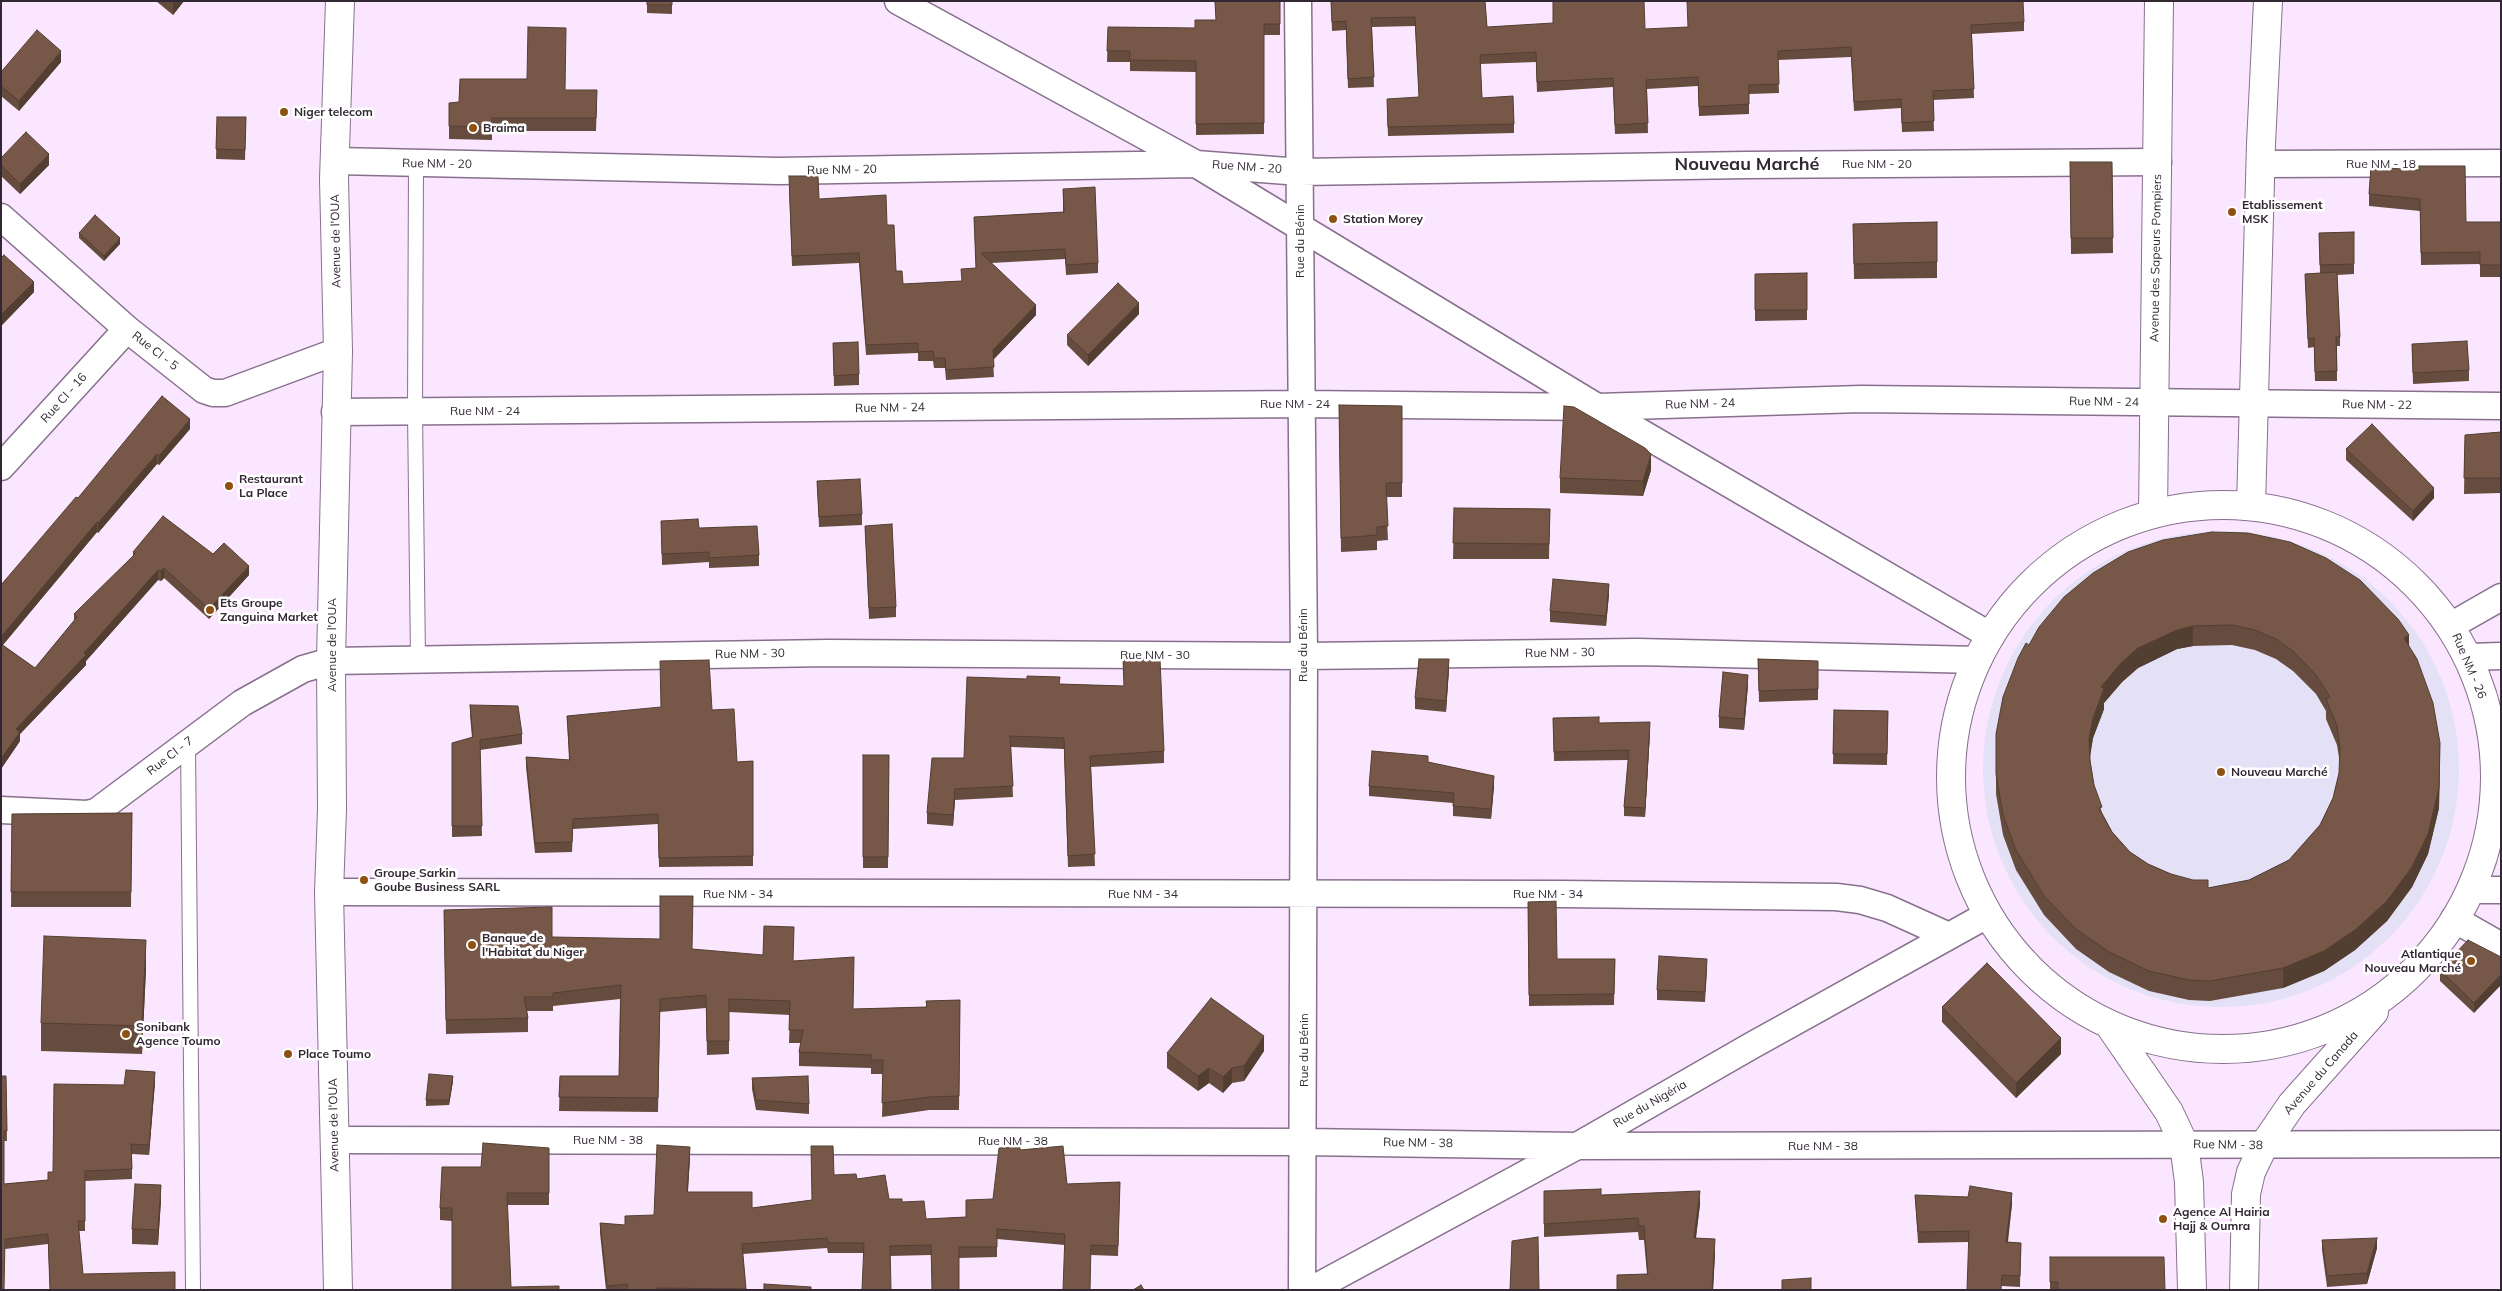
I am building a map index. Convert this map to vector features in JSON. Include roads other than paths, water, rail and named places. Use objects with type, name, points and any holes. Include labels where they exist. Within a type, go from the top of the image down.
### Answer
[{"type":"street","name":"Avenue de l'OUA","points":[[338,1290],[329,892],[332,809],[331,661],[335,412],[338,351],[336,161],[340,1]]},
{"type":"street","points":[[898,1],[1196,164],[1596,407],[1991,636]]},
{"type":"street","name":"Rue du Bénin","points":[[1298,1],[1304,656],[1304,1142],[1302,1290]]},
{"type":"street","name":"Avenue des Sapeurs Pompiers","points":[[2153,514],[2159,1]]},
{"type":"street","points":[[2251,506],[2260,164],[2268,1]]},
{"type":"street","name":"Rue NM - 20","points":[[336,161],[778,171],[1196,164],[1300,172],[1747,165],[2158,162]]},
{"type":"street","name":"Rue NM - 18","points":[[2260,164],[2501,163]]},
{"type":"street","name":"Rue CI - 5","points":[[1,217],[127,329],[204,390],[225,394],[338,351]]},
{"type":"street","name":"Rue CI - 16","points":[[1,468],[127,329]]},
{"type":"street","name":"Rue NM - 24","points":[[335,412],[1301,404],[1596,407],[1861,399],[2254,403]]},
{"type":"street","name":"Rue NM - 22","points":[[2254,403],[2501,406]]},
{"type":"street","name":"Rue NM - 26","points":[[2201,505],[2251,506],[2301,515],[2348,534],[2391,561],[2428,596],[2452,625],[2481,688],[2490,721],[2495,764],[2491,824],[2483,857],[2470,890],[2454,919],[2430,953],[2401,982],[2374,1003],[2343,1021],[2312,1034],[2278,1044],[2245,1049],[2210,1050],[2176,1046],[2142,1038],[2110,1026],[2080,1010],[2053,991],[2028,969],[2006,943],[1987,915],[1968,876],[1956,833],[1951,789],[1953,745],[1960,710],[1978,660],[1991,636],[2015,602],[2044,572],[2077,548],[2114,528],[2153,514],[2201,505]]},
{"type":"street","points":[[2452,625],[2501,598]]},
{"type":"street","name":"Rue NM - 30","points":[[331,661],[828,652],[1304,656],[1638,652],[1978,660]]},
{"type":"street","points":[[2468,657],[2501,656]]},
{"type":"street","name":"Rue CI - 7","points":[[1,810],[87,814],[96,812],[242,703],[276,682],[303,669],[331,661]]},
{"type":"street","points":[[2470,890],[2501,890]]},
{"type":"street","name":"Rue NM - 34","points":[[329,892],[1836,897],[1860,900],[1887,908],[1949,936]]},
{"type":"street","name":"Rue du Nigéria","points":[[1311,1290],[1578,1146],[1751,1046],[1987,915]]},
{"type":"street","points":[[2454,919],[2501,946]]},
{"type":"street","name":"Avenue du Canada","points":[[2244,1290],[2246,1194],[2252,1172],[2264,1146],[2292,1104],[2401,982]]},
{"type":"street","points":[[2110,1026],[2169,1112],[2184,1144],[2189,1191],[2192,1290]]},
{"type":"street","name":"Rue NM - 38","points":[[335,1140],[1304,1142],[1578,1146],[2501,1144]]},
{"type":"lane","points":[[416,163],[415,412],[418,660]]},
{"type":"lane","points":[[188,742],[193,1290]]},
{"type":"place","name":"Niger telecom","points":[[284,112]]},
{"type":"place","name":"Braima","points":[[473,128]]},
{"type":"place","name":"Etablissement MSK","points":[[2232,212]]},
{"type":"place","name":"Station Morey","points":[[1333,219]]},
{"type":"place","name":"Restaurant La Place","points":[[229,486]]},
{"type":"place","name":"Ets Groupe Zanguina Market","points":[[210,610]]},
{"type":"place","name":"Nouveau Marché","points":[[2221,772]]},
{"type":"place","name":"Groupe Sarkin Goube Business SARL","points":[[364,880]]},
{"type":"place","name":"Banque de l'Habitat du Niger","points":[[472,945]]},
{"type":"place","name":"Atlantique Nouveau Marché","points":[[2471,961]]},
{"type":"place","name":"Sonibank Agence Toumo","points":[[126,1034]]},
{"type":"place","name":"Place Toumo","points":[[288,1054]]},
{"type":"place","name":"Agence Al Hairia Hajj & Oumra","points":[[2163,1219]]},
{"type":"district","name":"Nouveau Marché","points":[[1747,165]]}]
